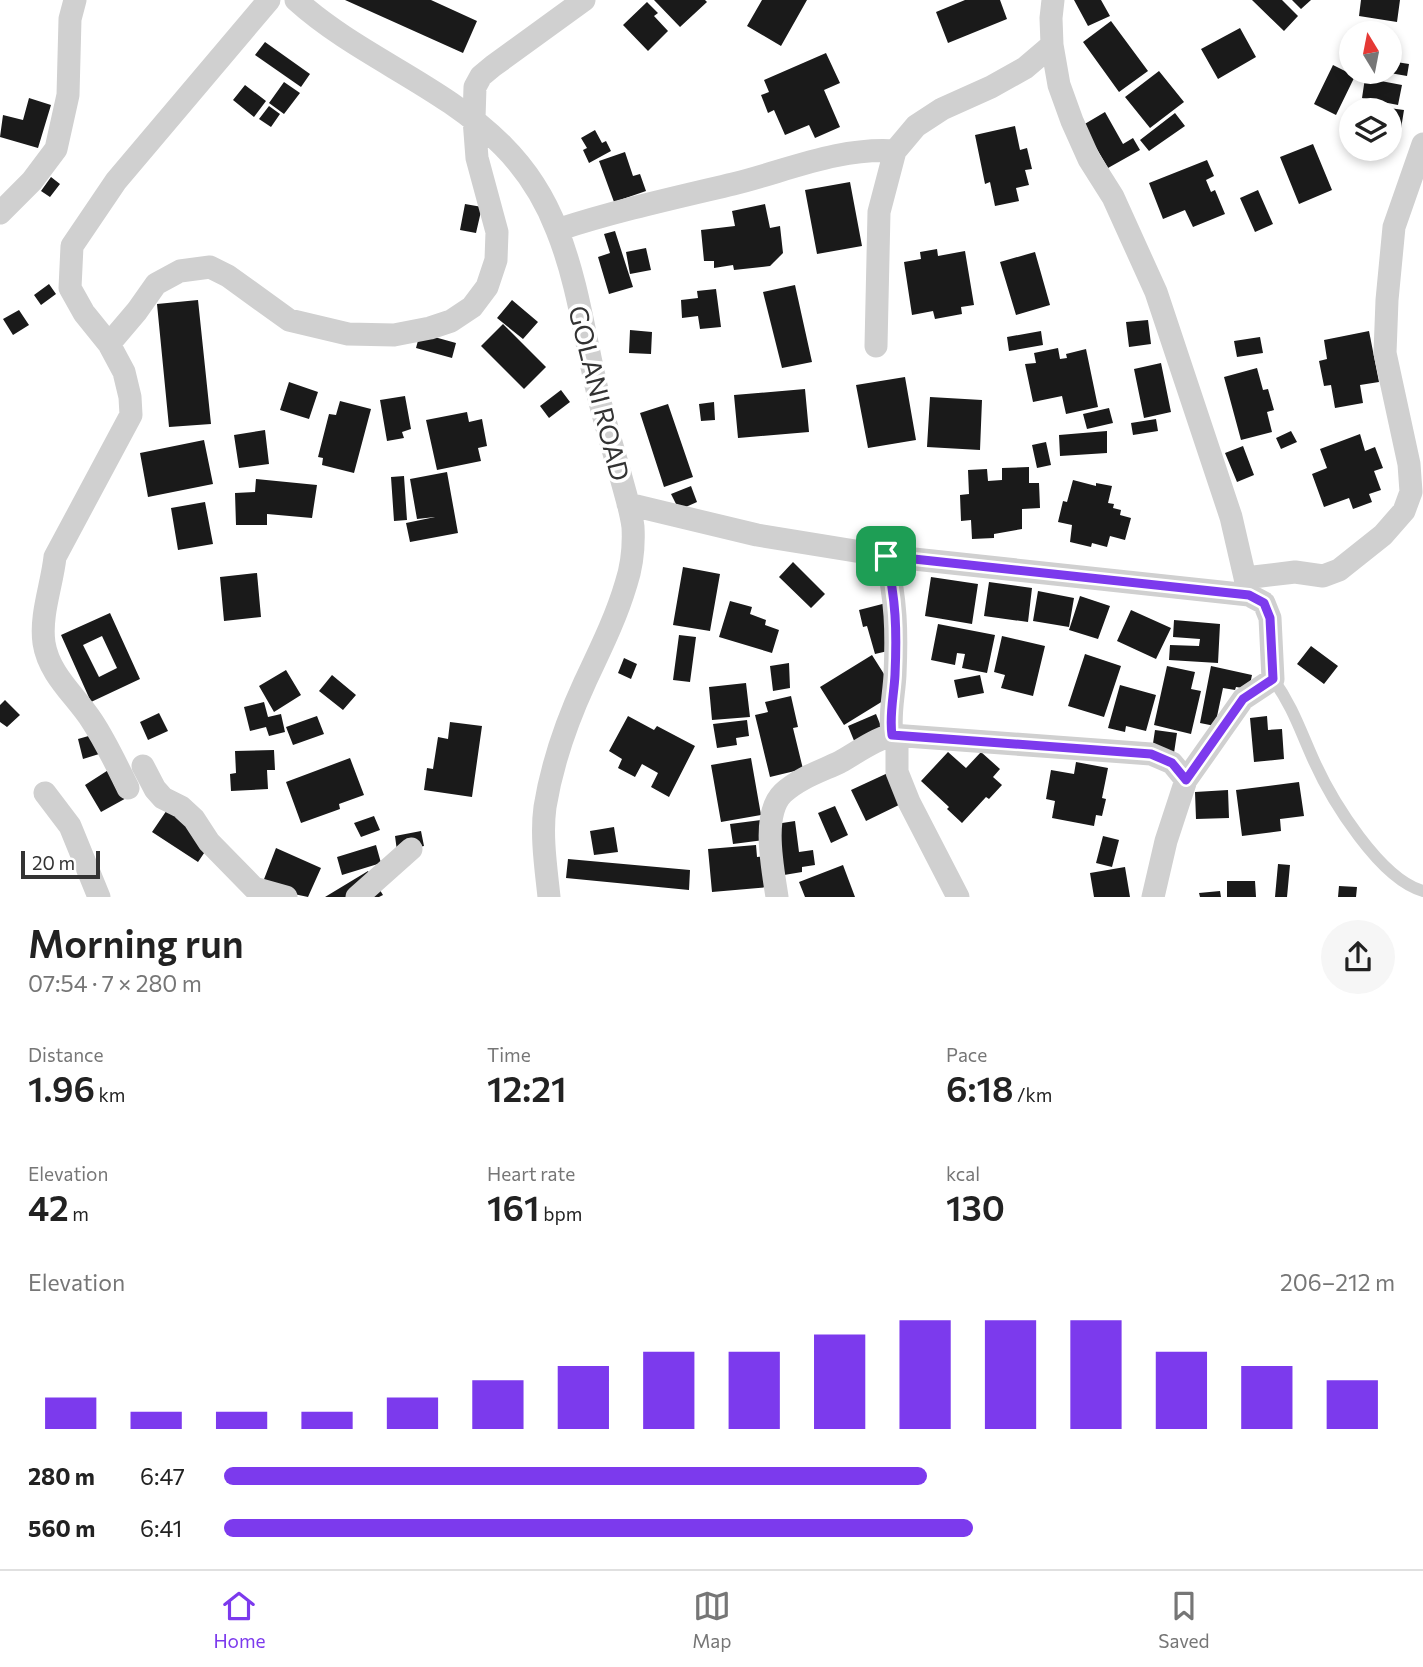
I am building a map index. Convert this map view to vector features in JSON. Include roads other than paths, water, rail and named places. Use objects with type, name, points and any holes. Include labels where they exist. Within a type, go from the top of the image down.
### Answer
[{"type":"street","points":[[0,213],[32,181],[56,149],[68,95],[70,19],[75,0]]},
{"type":"street","points":[[128,788],[93,721],[60,680],[44,645],[45,616],[55,557],[131,415],[124,372],[109,344],[84,313],[70,288],[72,246],[116,181],[269,0]]},
{"type":"street","name":"GOLANI ROAD","points":[[296,0],[332,29],[413,77],[474,119],[505,147],[534,184],[557,230],[572,280],[628,504],[633,547],[627,582],[618,609],[569,719],[545,809],[545,857],[549,897]]},
{"type":"street","points":[[109,344],[137,312],[156,284],[180,271],[210,267],[228,276],[289,320],[348,334],[394,335],[430,328],[451,321],[472,307],[487,288],[496,260],[497,232],[477,158],[475,88],[481,76],[584,0]]},
{"type":"street","points":[[1053,0],[1052,45],[1059,85],[1089,159],[1113,197],[1156,292],[1231,517],[1247,586],[1264,603],[1270,618],[1273,679],[1243,699],[1186,780],[1166,841],[1153,897]]},
{"type":"street","points":[[876,346],[879,212],[895,151],[916,126],[942,109],[992,87],[1025,68],[1052,45]]},
{"type":"street","points":[[628,504],[757,535],[886,556],[1247,586],[1295,572],[1323,576],[1339,570],[1383,535],[1404,511],[1411,492],[1399,413],[1385,353],[1387,300],[1395,228],[1423,144]]},
{"type":"street","points":[[557,230],[641,205],[807,163],[870,149],[895,151]]},
{"type":"street","points":[[886,556],[895,595],[897,637],[891,720],[892,735],[897,748],[897,772],[957,897]]},
{"type":"street","points":[[777,897],[771,814],[775,803],[783,793],[800,781],[892,735],[1151,754],[1172,763],[1186,780]]},
{"type":"street","points":[[143,766],[163,798],[181,807],[194,819],[209,842],[254,888],[286,897]]},
{"type":"street","points":[[45,793],[70,826],[99,897]]},
{"type":"street","points":[[357,897],[411,849]]},
{"type":"lane","points":[[1273,679],[1289,702],[1315,763],[1349,823],[1380,861],[1410,887],[1423,891]]}]
